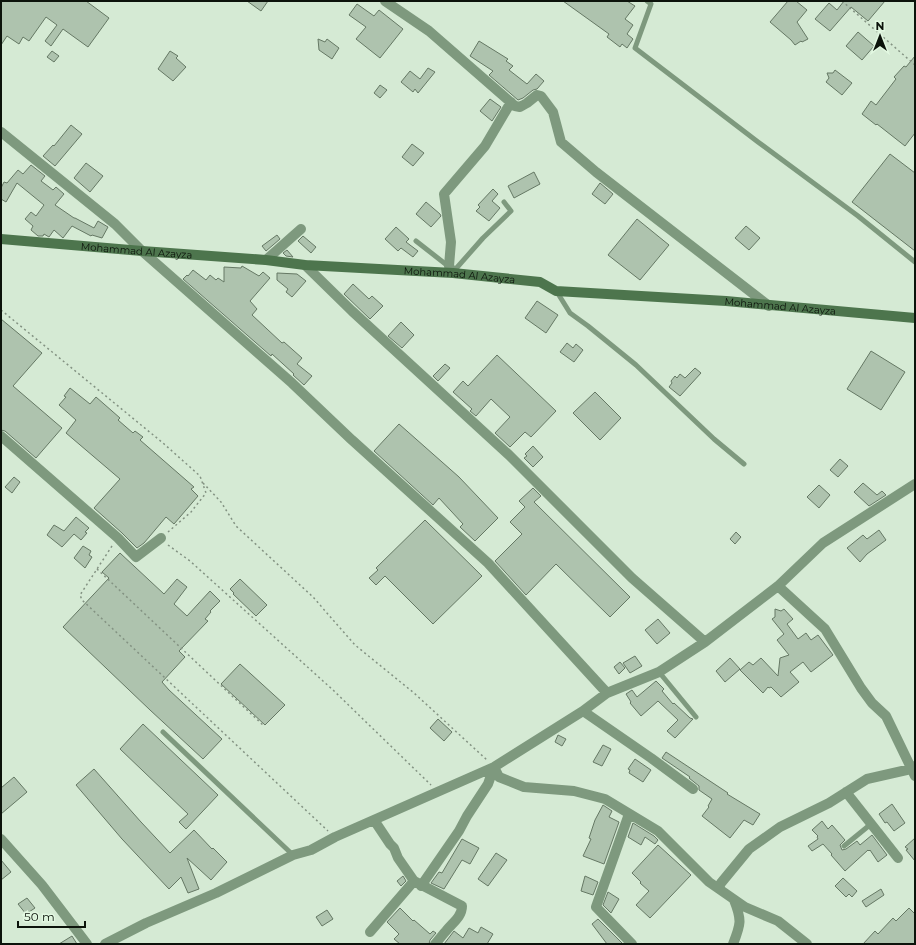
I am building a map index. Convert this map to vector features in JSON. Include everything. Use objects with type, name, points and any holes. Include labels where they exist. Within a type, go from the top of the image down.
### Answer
[{"type":"main road","name":"Mohammad Al Azayza","points":[[1,239],[266,260],[305,265],[451,270],[540,282],[556,291],[726,301],[915,318]]},
{"type":"street","points":[[385,1],[429,31],[515,106],[520,107],[527,103],[532,97],[537,95],[541,96],[553,112],[561,142],[596,172],[769,306]]},
{"type":"street","points":[[451,270],[451,242],[444,194],[485,146],[511,102]]},
{"type":"street","points":[[1,132],[116,224],[142,251],[292,383],[352,440],[488,563],[607,693]]},
{"type":"street","points":[[266,260],[301,229]]},
{"type":"street","points":[[305,265],[352,311],[510,455],[632,578],[705,642]]},
{"type":"street","points":[[1,436],[118,538],[136,557],[161,538]]},
{"type":"street","points":[[105,944],[146,923],[216,893],[293,855],[311,850],[374,820],[494,767],[583,711],[607,693],[659,672],[705,642],[778,586],[823,543],[915,484]]},
{"type":"street","points":[[719,888],[749,849],[780,827],[829,803],[867,779],[914,770],[886,716],[872,703],[825,629],[778,586]]},
{"type":"street","points":[[583,711],[693,789]]},
{"type":"street","points":[[494,767],[499,777],[524,786],[592,795],[605,799],[658,831],[710,882],[734,900],[745,907],[778,922],[807,944]]},
{"type":"street","points":[[370,932],[418,884],[459,831],[488,784],[494,767]]},
{"type":"street","points":[[846,792],[898,858]]},
{"type":"street","points":[[629,814],[596,907],[632,944]]},
{"type":"street","points":[[374,820],[394,848],[398,858],[418,884],[462,906],[462,910],[457,920],[445,931],[435,944]]},
{"type":"street","points":[[1,839],[42,885],[87,944]]},
{"type":"street","points":[[733,944],[738,932],[740,917],[734,900]]},
{"type":"lane","points":[[647,1],[651,4],[635,48],[858,216],[915,262]]},
{"type":"lane","points":[[416,241],[451,270],[511,211],[504,202]]},
{"type":"lane","points":[[556,291],[570,313],[636,365],[714,439],[744,464]]},
{"type":"lane","points":[[659,672],[696,717]]},
{"type":"lane","points":[[163,732],[293,855]]},
{"type":"lane","points":[[844,846],[871,824]]},
{"type":"path","points":[[842,1],[915,66]]},
{"type":"path","points":[[1,310],[163,443],[200,476],[206,493],[192,512],[161,538],[173,550],[190,561],[333,690],[438,792]]},
{"type":"path","points":[[203,483],[221,502],[236,526],[313,597],[355,645],[414,693],[494,767]]},
{"type":"path","points":[[118,538],[80,595],[82,600],[335,838]]},
{"type":"path","points":[[98,569],[264,726]]},
{"type":"building","points":[[1,1],[86,1],[109,18],[88,47],[63,29],[51,46],[45,41],[57,25],[46,17],[29,41],[23,37],[19,44],[7,36],[1,45]]},
{"type":"building","points":[[247,1],[268,1],[261,11]]},
{"type":"building","points":[[563,1],[627,1],[635,6],[625,19],[633,25],[627,34],[633,39],[627,48],[622,44],[620,47],[607,37],[609,34]]},
{"type":"building","points":[[788,1],[796,1],[807,10],[797,22],[808,39],[795,45],[770,22]]},
{"type":"building","points":[[844,1],[885,1],[868,21],[851,7],[830,31],[815,19],[829,3],[837,10]]},
{"type":"building","points":[[357,4],[374,16],[379,10],[403,29],[380,58],[356,39],[366,27],[349,15]]},
{"type":"building","points":[[858,32],[874,46],[862,60],[846,46]]},
{"type":"building","points":[[318,39],[325,42],[327,39],[339,48],[332,59],[319,50]]},
{"type":"building","points":[[479,41],[508,59],[506,61],[513,66],[509,70],[527,84],[536,74],[544,81],[537,89],[518,100],[489,75],[493,71],[470,56]]},
{"type":"building","points":[[52,51],[59,56],[54,62],[47,57]]},
{"type":"building","points":[[170,51],[178,56],[176,58],[186,67],[173,81],[158,69]]},
{"type":"building","points":[[915,56],[915,133],[905,146],[862,114],[871,101],[876,105],[896,79],[894,77],[904,66],[906,67]]},
{"type":"building","points":[[428,68],[435,72],[418,93],[415,89],[413,92],[401,82],[410,71],[420,79]]},
{"type":"building","points":[[835,70],[852,83],[842,95],[826,82],[829,78],[827,73],[833,73]]},
{"type":"building","points":[[380,85],[387,90],[380,98],[374,93]]},
{"type":"building","points":[[490,99],[501,107],[492,121],[480,111]]},
{"type":"building","points":[[71,125],[82,134],[55,166],[43,156],[53,145],[54,146]]},
{"type":"building","points":[[412,144],[424,153],[413,166],[402,157]]},
{"type":"building","points":[[890,154],[915,173],[915,251],[852,202]]},
{"type":"building","points":[[86,163],[103,176],[90,192],[74,178]]},
{"type":"building","points":[[31,165],[45,176],[41,181],[53,190],[56,187],[64,194],[55,205],[74,218],[94,228],[98,221],[108,227],[102,238],[91,236],[72,226],[63,238],[54,230],[49,237],[44,234],[43,236],[38,236],[31,230],[33,226],[25,219],[31,212],[36,216],[44,205],[17,183],[6,202],[1,199],[1,188],[4,182],[7,183],[18,170],[23,174]]},
{"type":"building","points":[[534,172],[540,184],[514,198],[508,186]]},
{"type":"building","points":[[600,183],[613,194],[605,204],[592,194]]},
{"type":"building","points":[[493,189],[498,194],[492,201],[500,208],[489,221],[476,211],[480,207],[478,205]]},
{"type":"building","points":[[426,202],[441,216],[431,227],[416,214]]},
{"type":"building","points":[[637,219],[669,245],[640,280],[608,255]]},
{"type":"building","points":[[746,226],[760,238],[749,250],[735,238]]},
{"type":"building","points":[[396,227],[409,239],[406,242],[418,251],[413,257],[401,248],[398,251],[385,239]]},
{"type":"building","points":[[277,235],[280,239],[266,251],[262,246]]},
{"type":"building","points":[[303,236],[316,247],[311,253],[298,241]]},
{"type":"building","points":[[287,250],[293,257],[286,256],[283,253]]},
{"type":"building","points":[[242,266],[259,276],[263,272],[270,278],[250,301],[257,309],[252,315],[282,343],[284,342],[302,358],[297,364],[312,376],[304,385],[272,354],[271,356],[183,279],[193,270],[206,280],[210,275],[216,280],[218,278],[224,282],[224,267],[241,268]]},
{"type":"building","points":[[277,273],[297,274],[306,281],[292,297],[286,292],[288,289],[277,280]]},
{"type":"building","points":[[353,284],[369,299],[372,296],[383,306],[370,319],[344,294]]},
{"type":"building","points":[[537,301],[558,315],[546,333],[525,318]]},
{"type":"building","points":[[1,319],[42,353],[13,386],[62,428],[36,458],[5,431],[1,430]]},
{"type":"building","points":[[401,322],[414,335],[402,348],[388,336]]},
{"type":"building","points":[[567,343],[573,348],[576,344],[583,350],[574,362],[560,352]]},
{"type":"building","points":[[871,351],[905,372],[881,410],[847,389]]},
{"type":"building","points":[[497,355],[556,411],[531,437],[525,432],[510,447],[495,433],[510,417],[491,399],[476,416],[470,411],[472,409],[453,392],[463,381],[468,386]]},
{"type":"building","points":[[445,364],[450,368],[438,381],[433,376]]},
{"type":"building","points":[[695,368],[701,373],[680,396],[669,387],[675,376],[677,378],[680,374],[685,378]]},
{"type":"building","points":[[70,388],[90,404],[96,397],[120,418],[118,420],[133,433],[135,431],[143,437],[140,440],[194,487],[191,489],[198,496],[174,524],[166,517],[144,543],[137,548],[94,508],[120,479],[66,433],[76,420],[59,405],[66,397],[64,396]]},
{"type":"building","points":[[595,392],[621,418],[600,440],[573,413]]},
{"type":"building","points":[[399,424],[459,477],[498,518],[475,541],[460,527],[463,524],[439,498],[433,505],[374,451]]},
{"type":"building","points":[[533,446],[543,457],[533,467],[524,458],[527,456],[525,454]]},
{"type":"building","points":[[840,459],[848,466],[838,477],[830,470]]},
{"type":"building","points":[[14,477],[20,482],[12,493],[5,487]]},
{"type":"building","points":[[863,483],[877,495],[882,491],[886,495],[869,506],[854,492]]},
{"type":"building","points":[[819,485],[830,495],[819,508],[807,497]]},
{"type":"building","points":[[533,488],[541,496],[534,502],[630,597],[610,617],[556,564],[526,595],[495,561],[522,534],[510,522],[525,507],[519,501]]},
{"type":"building","points":[[76,517],[89,528],[81,540],[74,534],[62,547],[47,535],[54,525],[64,531]]},
{"type":"building","points":[[425,520],[482,576],[433,624],[385,576],[376,585],[369,578],[378,570],[376,568]]},
{"type":"building","points":[[879,530],[886,540],[867,554],[860,562],[847,548],[863,535],[867,539]]},
{"type":"building","points":[[736,532],[741,537],[735,544],[730,539]]},
{"type":"building","points":[[83,546],[91,551],[89,555],[92,557],[85,568],[74,558]]},
{"type":"building","points":[[120,553],[164,594],[177,579],[187,587],[174,604],[187,616],[210,591],[220,601],[210,611],[211,612],[205,619],[208,621],[179,651],[185,657],[162,682],[222,739],[203,759],[63,627],[109,578],[102,572]]},
{"type":"building","points":[[240,579],[267,605],[256,616],[233,594],[234,593],[230,589]]},
{"type":"building","points":[[775,609],[781,611],[784,609],[793,619],[787,624],[798,639],[806,633],[811,640],[818,635],[833,655],[811,672],[803,662],[790,672],[799,682],[781,697],[771,687],[768,687],[763,693],[740,670],[749,662],[753,665],[761,658],[778,676],[780,658],[789,655],[777,640],[784,634],[772,619],[775,617]]},
{"type":"building","points":[[658,619],[670,633],[657,644],[645,630]]},
{"type":"building","points":[[635,656],[642,666],[630,673],[623,663]]},
{"type":"building","points":[[730,658],[740,669],[725,682],[716,671]]},
{"type":"building","points":[[620,662],[625,668],[619,674],[614,667]]},
{"type":"building","points":[[240,664],[285,705],[265,725],[221,684]]},
{"type":"building","points":[[656,681],[664,689],[662,691],[673,704],[674,703],[693,719],[675,738],[667,731],[678,720],[658,701],[641,716],[630,703],[631,702],[626,694],[632,690],[637,697]]},
{"type":"building","points":[[438,719],[452,732],[444,741],[430,728]]},
{"type":"building","points":[[143,724],[218,795],[186,829],[179,822],[188,814],[120,749]]},
{"type":"building","points":[[558,735],[566,739],[562,746],[555,742]]},
{"type":"building","points":[[603,745],[611,749],[602,766],[593,762]]},
{"type":"building","points":[[666,752],[728,793],[727,794],[760,814],[753,825],[744,820],[730,838],[702,816],[709,807],[708,806],[712,799],[699,790],[699,786],[689,778],[690,777],[662,758]]},
{"type":"building","points":[[635,759],[651,770],[643,782],[629,773],[630,770],[628,769]]},
{"type":"building","points":[[94,769],[170,853],[194,830],[227,862],[211,880],[187,858],[199,889],[188,893],[181,877],[169,889],[122,839],[76,785]]},
{"type":"building","points":[[14,777],[27,792],[1,814],[1,788]]},
{"type":"building","points":[[892,804],[905,823],[894,831],[887,822],[885,823],[879,814]]},
{"type":"building","points":[[603,805],[612,811],[609,817],[619,822],[604,864],[583,856],[591,839],[589,838],[595,820]]},
{"type":"building","points":[[822,821],[828,829],[832,825],[845,840],[840,845],[842,850],[846,849],[857,841],[860,845],[872,835],[887,855],[878,862],[870,850],[868,850],[845,871],[823,844],[812,851],[808,846],[818,839],[818,836],[812,830]]},
{"type":"building","points":[[633,823],[654,836],[658,840],[655,844],[645,837],[641,845],[628,837]]},
{"type":"building","points":[[915,838],[915,861],[906,850],[908,849],[905,847]]},
{"type":"building","points":[[462,839],[479,848],[470,864],[462,860],[444,889],[431,883],[439,872],[442,873]]},
{"type":"building","points":[[658,845],[691,875],[650,918],[636,905],[649,891],[632,873]]},
{"type":"building","points":[[496,853],[507,860],[488,886],[478,879]]},
{"type":"building","points":[[1,860],[11,872],[1,880]]},
{"type":"building","points":[[403,876],[406,881],[401,886],[397,881]]},
{"type":"building","points":[[585,876],[598,882],[593,895],[581,891]]},
{"type":"building","points":[[843,878],[857,891],[852,897],[849,894],[846,897],[835,886]]},
{"type":"building","points":[[881,889],[884,895],[866,907],[862,901]]},
{"type":"building","points":[[608,892],[619,899],[611,913],[603,905]]},
{"type":"building","points":[[27,898],[35,908],[26,914],[18,904]]},
{"type":"building","points":[[400,908],[413,921],[414,920],[430,934],[433,931],[436,933],[430,940],[429,944],[400,944],[394,939],[399,934],[387,922]]},
{"type":"building","points":[[909,908],[915,914],[915,944],[863,944],[875,931],[878,934],[893,918],[896,921]]},
{"type":"building","points":[[327,910],[333,919],[322,926],[316,917]]},
{"type":"building","points":[[598,919],[623,944],[607,944],[592,924]]},
{"type":"building","points":[[481,927],[493,934],[487,944],[444,944],[454,931],[463,938],[469,928],[478,933]]},
{"type":"building","points":[[72,936],[77,944],[59,944]]}]
